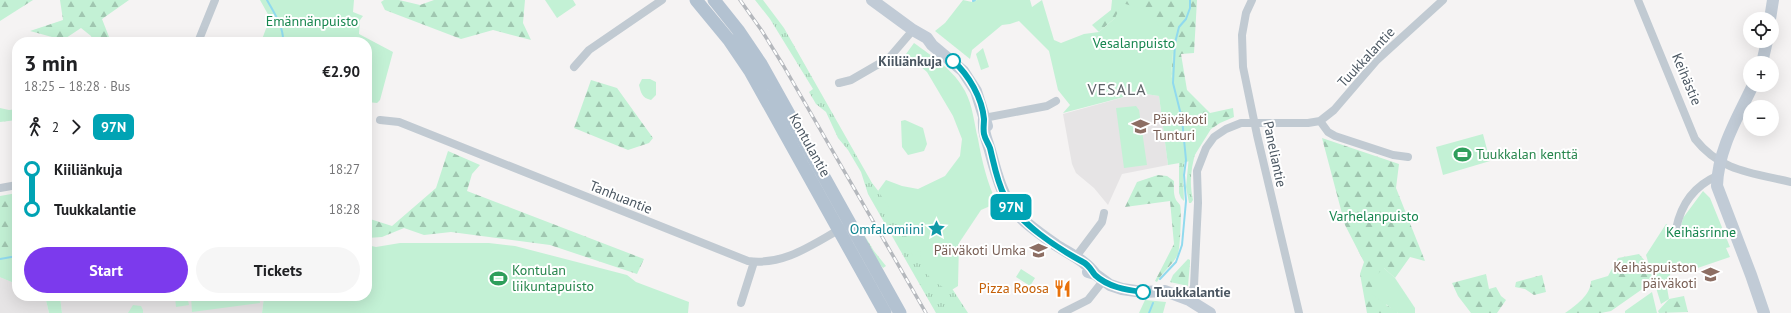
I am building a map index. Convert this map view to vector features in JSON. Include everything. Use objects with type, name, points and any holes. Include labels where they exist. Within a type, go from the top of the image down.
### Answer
[{"type":"main road","name":"Kontulantie","points":[[696,0],[729,40],[750,71],[844,227],[900,313]]},
{"type":"main road","name":"Kontulantie","points":[[714,0],[758,58],[844,227],[884,313]]},
{"type":"street","points":[[200,37],[215,0]]},
{"type":"street","points":[[574,67],[589,50],[662,0]]},
{"type":"street","points":[[872,0],[913,30],[927,38],[932,45],[955,63],[969,80],[976,91],[991,137],[989,145],[999,184],[1012,208],[1026,224],[1075,258],[1087,264],[1099,278],[1110,285],[1127,290],[1151,292],[1157,295],[1171,294],[1189,300],[1210,313]]},
{"type":"street","name":"Paneliantie","points":[[1252,0],[1243,27],[1241,44],[1243,66],[1254,122],[1299,313]]},
{"type":"street","name":"Tuukkalantie","points":[[1320,121],[1334,110],[1377,60],[1443,0]]},
{"type":"street","name":"Keihästie","points":[[1638,0],[1695,139],[1704,150],[1720,162],[1734,169],[1791,182]]},
{"type":"street","points":[[1771,12],[1773,0]]},
{"type":"street","points":[[839,83],[851,80],[889,58],[913,30]]},
{"type":"street","points":[[1750,92],[1729,135],[1720,162],[1716,186],[1752,275],[1764,313]]},
{"type":"street","points":[[984,118],[1047,106],[1056,101]]},
{"type":"street","name":"Tanhuantie","points":[[380,120],[399,122],[741,259],[754,262],[770,262],[791,256],[844,227]]},
{"type":"street","points":[[1189,300],[1194,286],[1198,203],[1196,184],[1200,161],[1206,148],[1218,133],[1241,123],[1298,123],[1320,121],[1326,129],[1335,136],[1393,155],[1408,157]]},
{"type":"street","points":[[1676,229],[1683,207],[1693,192],[1701,184],[1717,176]]},
{"type":"street","points":[[0,188],[12,186]]},
{"type":"street","points":[[1075,258],[1102,222],[1104,213]]},
{"type":"street","points":[[741,303],[754,262]]},
{"type":"street","points":[[1062,313],[1088,300],[1099,278]]},
{"type":"shaded area","points":[[1139,93],[1159,96],[1168,165],[1122,174],[1108,205],[1094,188],[1076,173],[1072,164],[1063,114]]},
{"type":"shaded area","points":[[0,277],[12,282],[12,301],[46,301],[49,313],[0,313]]},
{"type":"shaded area","points":[[61,301],[263,301],[262,313],[62,313]]},
{"type":"green space","points":[[0,0],[33,0],[0,21]]},
{"type":"green space","points":[[60,0],[129,0],[102,19],[109,37],[91,37],[81,28],[68,37],[52,37],[30,31],[63,20]]},
{"type":"green space","name":"Emännänpuisto","points":[[260,0],[354,0],[353,12],[363,16],[360,20],[359,34],[365,37],[263,37],[270,18]]},
{"type":"green space","points":[[384,0],[399,0],[420,5],[434,0],[525,0],[523,23],[531,40],[493,30],[461,39],[385,10],[381,2]]},
{"type":"green space","points":[[545,0],[573,0],[576,5],[557,18]]},
{"type":"green space","points":[[755,0],[763,0],[784,28],[872,183],[940,270],[968,313],[936,313],[868,194],[861,172],[848,150],[838,138],[826,112],[816,104],[809,92],[813,89],[770,19]]},
{"type":"green space","name":"Vesalanpuisto","points":[[963,0],[972,2],[977,0],[1030,0],[1032,7],[1042,0],[1054,40],[1061,43],[1084,34],[1099,32],[1115,18],[1122,3],[1150,11],[1173,52],[1171,74],[1180,113],[1191,122],[1211,129],[1191,161],[1168,165],[1159,96],[1139,93],[1063,113],[1070,105],[1058,90],[1049,51],[1019,21],[1002,25],[972,50],[970,59],[935,31],[945,23]]},
{"type":"green space","points":[[1112,0],[1197,0],[1194,53],[1181,54],[1187,90],[1210,113],[1233,108],[1234,117],[1211,129],[1191,122],[1180,113],[1171,74],[1173,52],[1115,18],[1099,32],[1092,25],[1111,10]]},
{"type":"green space","name":"Emännänpuisto","points":[[372,41],[393,52],[380,100],[377,103],[372,102]]},
{"type":"green space","points":[[914,43],[949,70],[965,91],[972,109],[985,172],[997,203],[981,210],[959,243],[958,286],[950,291],[929,276],[923,266],[920,251],[916,252],[914,258],[905,242],[908,233],[907,230],[899,226],[890,208],[878,191],[886,180],[902,186],[918,189],[945,176],[960,156],[962,139],[953,116],[927,72],[906,54]]},
{"type":"green space","points":[[983,48],[989,67],[981,70],[976,54]]},
{"type":"green space","points":[[642,79],[650,79],[656,82],[656,95],[651,100],[646,98],[641,93],[639,85]]},
{"type":"green space","points":[[591,80],[617,88],[653,138],[649,143],[628,150],[574,128]]},
{"type":"green space","points":[[1136,106],[1139,110],[1147,165],[1124,168],[1116,108]]},
{"type":"green space","points":[[0,108],[12,110],[12,121],[0,122]]},
{"type":"green space","points":[[905,120],[923,128],[927,144],[924,151],[908,155],[902,147],[901,121]]},
{"type":"green space","points":[[1179,126],[1185,157],[1183,175],[1184,201],[1179,193]]},
{"type":"green space","name":"Tuukkalan kenttä","points":[[1483,134],[1490,161],[1443,175],[1436,147]]},
{"type":"green space","name":"Varhelanpuisto","points":[[1322,138],[1399,164],[1396,188],[1425,261],[1410,257],[1395,278],[1384,268],[1386,305],[1396,310],[1398,313],[1367,313],[1360,274],[1364,262],[1345,225]]},
{"type":"green space","points":[[448,151],[480,165],[472,174],[467,191],[644,259],[637,274],[550,245],[451,232],[424,235],[404,228],[382,237],[372,238],[372,220],[392,226],[436,188]]},
{"type":"green space","points":[[1196,151],[1191,175],[1193,200],[1189,203],[1186,187],[1189,156]]},
{"type":"green space","points":[[1158,175],[1167,176],[1174,181],[1174,195],[1181,208],[1181,221],[1178,254],[1157,282],[1155,281],[1174,244],[1170,201],[1125,207],[1137,182]]},
{"type":"green space","name":"Keihäsrinne","points":[[1703,191],[1710,198],[1730,247],[1726,248],[1730,257],[1680,274],[1672,271],[1666,282],[1669,299],[1661,304],[1646,255],[1666,224],[1679,234],[1683,218]]},
{"type":"green space","points":[[12,194],[12,282],[0,277],[0,196]]},
{"type":"green space","points":[[849,210],[874,251],[886,266],[883,268],[871,253]]},
{"type":"green space","name":"Kontulan liikuntapuisto","points":[[400,243],[489,243],[515,246],[627,275],[636,282],[689,302],[688,313],[262,313],[263,301],[372,301],[372,246],[376,247]]},
{"type":"green space","points":[[12,252],[12,282],[0,277],[0,260]]},
{"type":"green space","points":[[1639,254],[1652,269],[1651,283],[1611,311],[1601,313],[1565,313],[1578,303],[1585,295],[1591,281],[1608,276],[1618,258]]},
{"type":"green space","points":[[1188,259],[1190,260],[1190,263],[1188,286],[1170,282],[1173,275]]},
{"type":"green space","points":[[1384,268],[1395,278],[1415,308],[1415,313],[1398,313],[1373,295],[1372,279]]},
{"type":"green space","points":[[1021,269],[1035,278],[1030,286],[1016,277]]},
{"type":"green space","points":[[1486,274],[1489,289],[1496,287],[1501,296],[1506,300],[1497,313],[1471,313],[1458,296],[1452,283]]},
{"type":"green space","points":[[1542,275],[1546,292],[1534,295],[1525,289],[1515,287],[1516,282]]},
{"type":"green space","points":[[1652,292],[1657,313],[1625,313],[1625,311]]},
{"type":"green space","points":[[1684,296],[1688,312],[1659,313],[1658,311],[1669,299]]},
{"type":"green space","points":[[1145,300],[1166,302],[1163,313],[1139,313]]},
{"type":"green space","points":[[46,301],[61,301],[62,313],[49,313]]},
{"type":"green space","points":[[175,301],[188,301],[189,305],[176,307]]},
{"type":"green space","points":[[191,301],[260,301],[260,303],[192,312]]},
{"type":"green space","points":[[133,305],[141,306],[143,313],[128,313]]},
{"type":"waterway","points":[[267,0],[280,26],[283,37]]},
{"type":"waterway","points":[[1160,279],[1176,262],[1182,245],[1186,201],[1184,175],[1186,160],[1182,119],[1173,83],[1175,43],[1179,27],[1186,19],[1190,8],[1190,0]]},
{"type":"waterway","points":[[0,259],[12,257]]},
{"type":"waterway","points":[[1149,313],[1153,303]]},
{"type":"railway","points":[[740,0],[762,31],[783,65],[926,313]]},
{"type":"bus line","name":"97N","points":[[953,61],[963,71],[976,91],[984,118],[983,131],[985,139],[989,145],[999,184],[1004,196],[1019,217],[1026,224],[1075,258],[1087,264],[1103,281],[1110,285],[1132,291],[1143,292]]},
{"type":"place","name":"Kiiliänkuja","points":[[953,61]]},
{"type":"place","name":"Päiväkoti Tunturi","points":[[1140,127]]},
{"type":"place","name":"Tuukkalan kenttä","points":[[1463,154]]},
{"type":"place","name":"Omfalomiini","points":[[937,229]]},
{"type":"place","name":"Päiväkoti Umka","points":[[1039,250]]},
{"type":"place","name":"Keihäspuiston päiväkoti","points":[[1710,275]]},
{"type":"place","name":"Kontulan liikuntapuisto","points":[[499,278]]},
{"type":"place","name":"Pizza Roosa","points":[[1062,288]]},
{"type":"place","name":"Tuukkalantie","points":[[1143,292]]},
{"type":"district","name":"VESALA","points":[[1117,89]]}]
